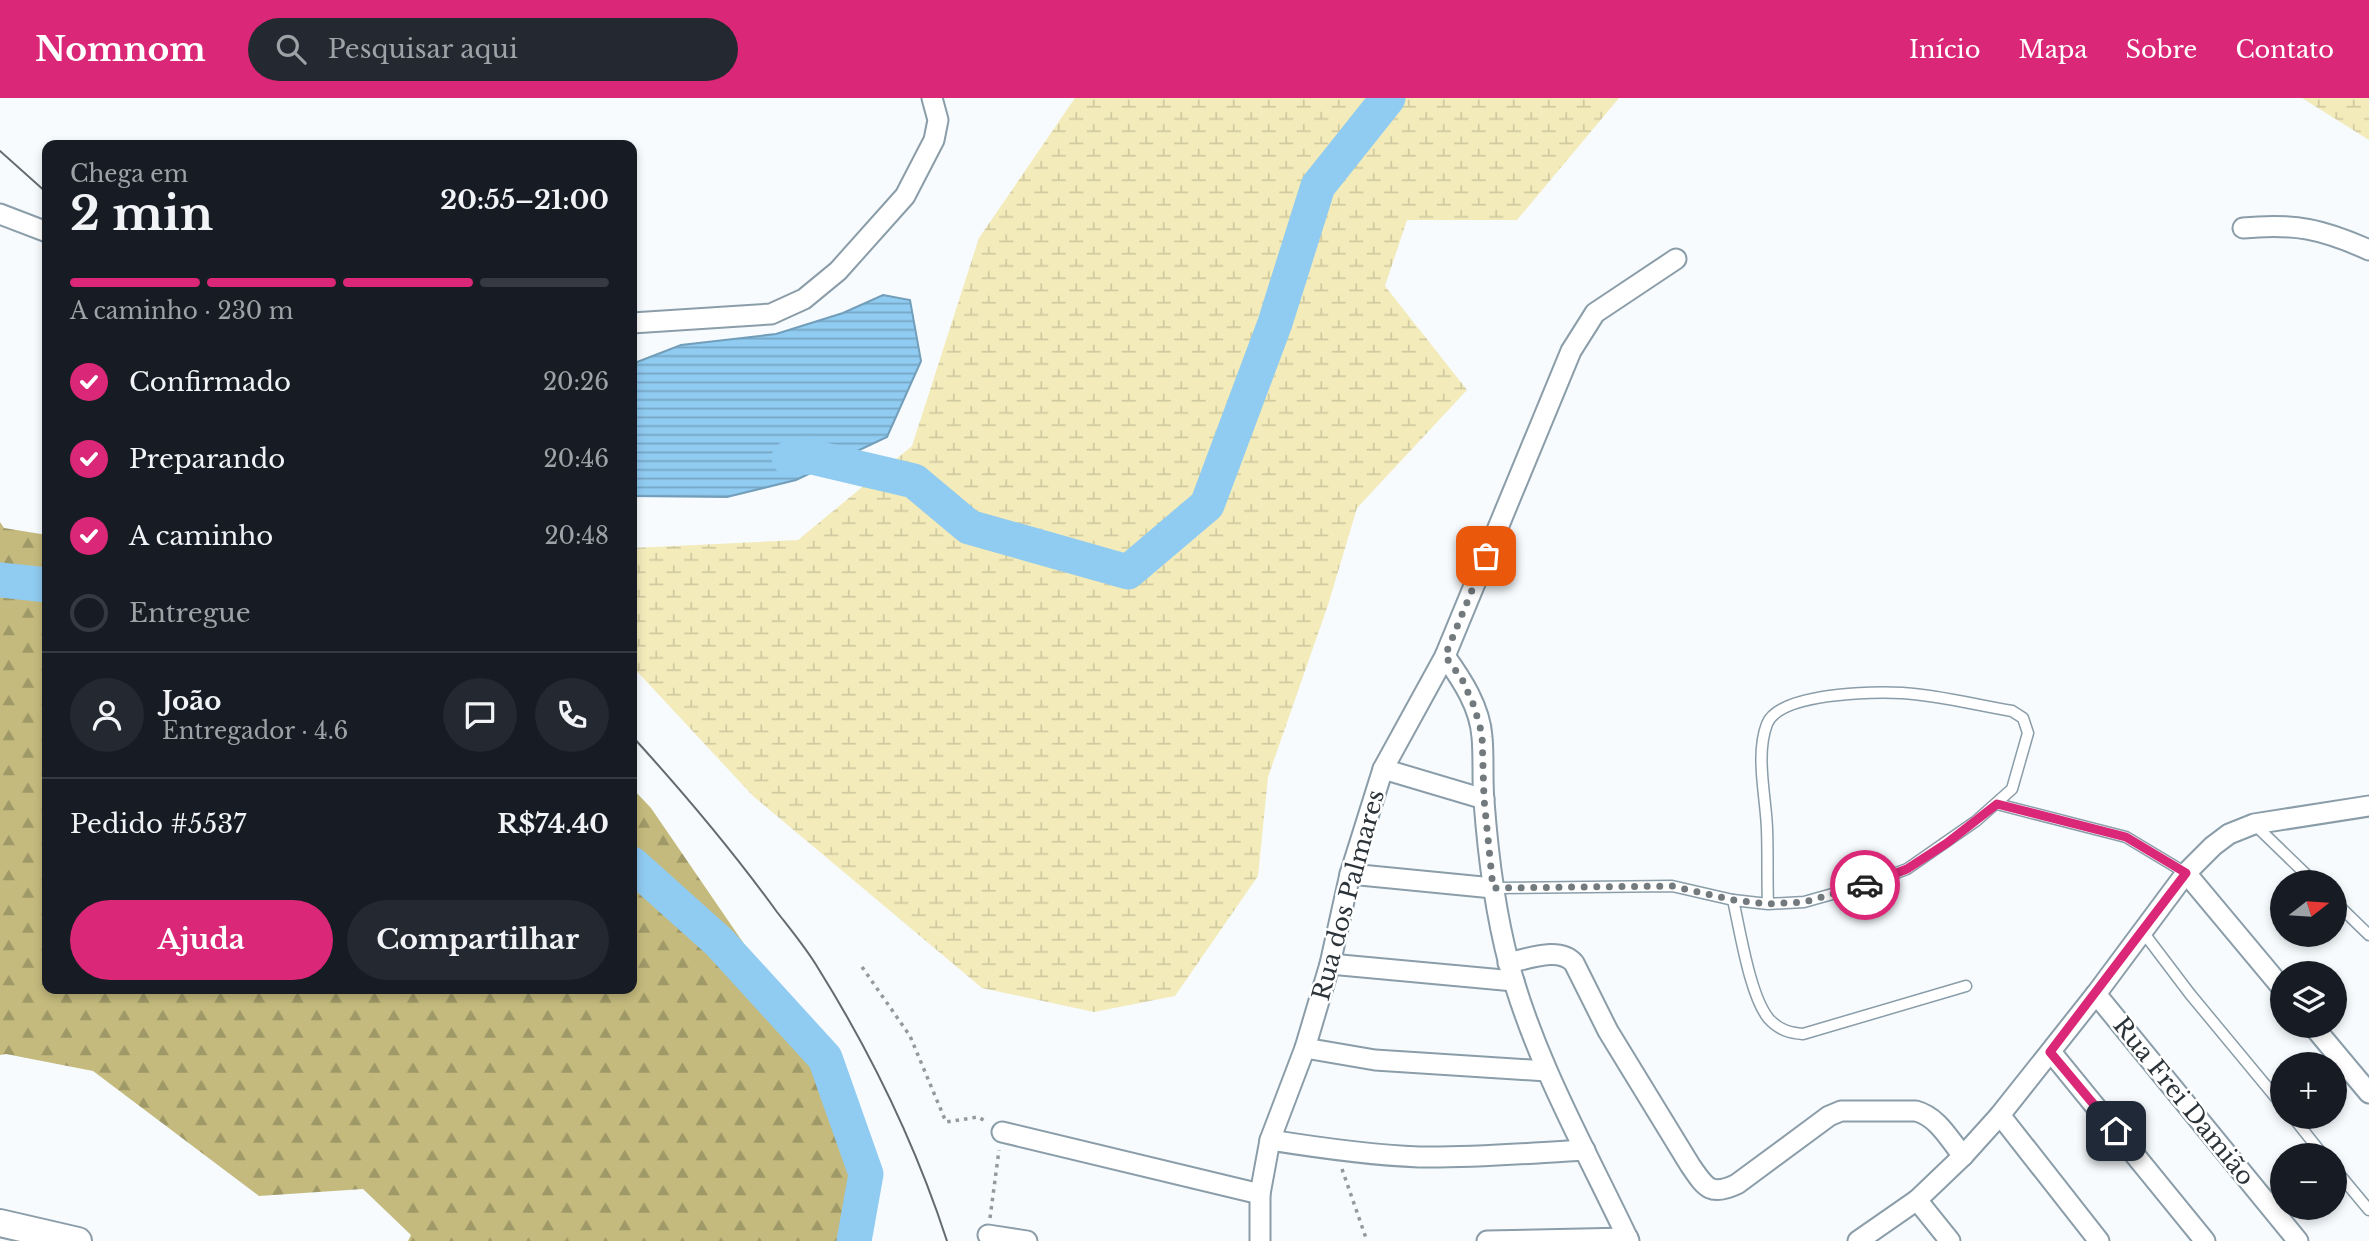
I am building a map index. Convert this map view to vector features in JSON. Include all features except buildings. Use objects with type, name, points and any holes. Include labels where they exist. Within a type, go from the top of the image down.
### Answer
[{"type":"street","points":[[637,323],[771,314],[804,299],[838,271],[905,196],[934,140],[937,120],[932,98]]},
{"type":"street","points":[[0,214],[42,230]]},
{"type":"street","points":[[2243,228],[2293,225],[2338,236],[2369,250]]},
{"type":"street","name":"Rua dos Palmares","points":[[1260,1241],[1260,1194],[1270,1140],[1305,1048],[1330,964],[1350,874],[1383,769],[1445,656],[1516,480],[1571,351],[1585,326],[1595,313],[1675,259]]},
{"type":"street","points":[[1445,656],[1466,688],[1482,734],[1484,799],[1493,888],[1511,972],[1547,1071],[1628,1240],[1487,1241]]},
{"type":"street","points":[[1383,769],[1484,799]]},
{"type":"street","points":[[1858,1241],[1917,1200],[1963,1156],[2000,1115],[2096,994],[2186,873],[2213,846],[2229,834],[2254,824],[2369,806]]},
{"type":"street","points":[[2186,873],[2270,974]]},
{"type":"street","points":[[1350,874],[1493,888]]},
{"type":"street","points":[[1330,964],[1511,972],[1558,955],[1566,956],[1574,963],[1608,1031],[1697,1175],[1703,1184],[1713,1190],[1724,1190],[1737,1184],[1829,1116],[1841,1111],[1916,1111],[1925,1114],[1936,1121],[1963,1156]]},
{"type":"street","name":"Rua Frei Damião","points":[[2096,994],[2298,1241]]},
{"type":"street","points":[[2323,1038],[2369,1093]]},
{"type":"street","points":[[1305,1048],[1375,1060],[1547,1071]]},
{"type":"street","points":[[2050,1052],[2205,1241]]},
{"type":"street","points":[[2000,1115],[2099,1241]]},
{"type":"street","points":[[1002,1132],[1260,1194]]},
{"type":"street","points":[[1270,1140],[1335,1151],[1417,1157],[1471,1157],[1585,1150]]},
{"type":"street","points":[[1917,1200],[1950,1241]]},
{"type":"street","points":[[0,1223],[78,1241]]},
{"type":"street","points":[[988,1235],[1027,1241]]},
{"type":"lane","points":[[1493,888],[1672,886],[1733,900],[1768,904],[1804,902],[1827,897],[1907,869],[1947,843],[1997,804],[2011,789],[2028,733],[2023,718],[2012,711],[1902,693],[1837,695],[1798,702],[1779,710],[1768,721],[1762,756],[1768,904]]},
{"type":"lane","points":[[1997,804],[2126,837],[2186,873]]},
{"type":"lane","points":[[2254,824],[2302,870]]},
{"type":"lane","points":[[1733,900],[1753,984],[1761,1006],[1769,1019],[1789,1033],[1803,1034],[1966,986]]},
{"type":"lane","points":[[2347,913],[2369,934]]},
{"type":"lane","points":[[2143,932],[2270,1091]]},
{"type":"lane","points":[[2302,1129],[2313,1143]]},
{"type":"lane","points":[[2347,1184],[2369,1210]]},
{"type":"path","points":[[862,967],[910,1036],[946,1122],[978,1117],[1002,1132],[988,1235]]},
{"type":"path","points":[[1335,1151],[1367,1241]]},
{"type":"green space","points":[[1075,98],[1619,98],[1517,220],[1407,220],[1385,286],[1467,390],[1357,508],[1328,605],[1268,777],[1258,876],[1175,996],[1094,1012],[982,988],[753,796],[637,671],[637,548],[798,540],[912,446],[979,238]]},
{"type":"green space","points":[[2302,98],[2369,98],[2369,140]]},
{"type":"green space","points":[[0,522],[4,528],[42,534],[42,994],[637,994],[637,793],[651,808],[855,1106],[862,1241],[408,1241],[411,1235],[363,1189],[259,1196],[93,1071],[0,1055]]},
{"type":"water","points":[[883,295],[910,300],[921,361],[887,437],[796,480],[727,497],[637,496],[637,362],[681,345],[776,334],[843,313]]},
{"type":"waterway","points":[[789,458],[812,457],[914,481],[969,527],[1128,572],[1207,505],[1275,323],[1318,186],[1388,98]]},
{"type":"waterway","points":[[0,580],[42,584]]},
{"type":"waterway","points":[[637,868],[719,942],[825,1058],[866,1174],[854,1241]]},
{"type":"tram line","points":[[0,151],[42,189]]},
{"type":"tram line","points":[[637,742],[725,844],[818,968],[891,1101],[907,1135],[947,1241]]},
{"type":"way so far","points":[[1486,556],[1445,656],[1462,679],[1482,734],[1484,799],[1493,888],[1672,886],[1733,900],[1768,904],[1804,902],[1865,885]]},
{"type":"route","points":[[1865,885],[1907,869],[1947,843],[1997,804],[2126,837],[2186,873],[2050,1052],[2116,1131]]}]
